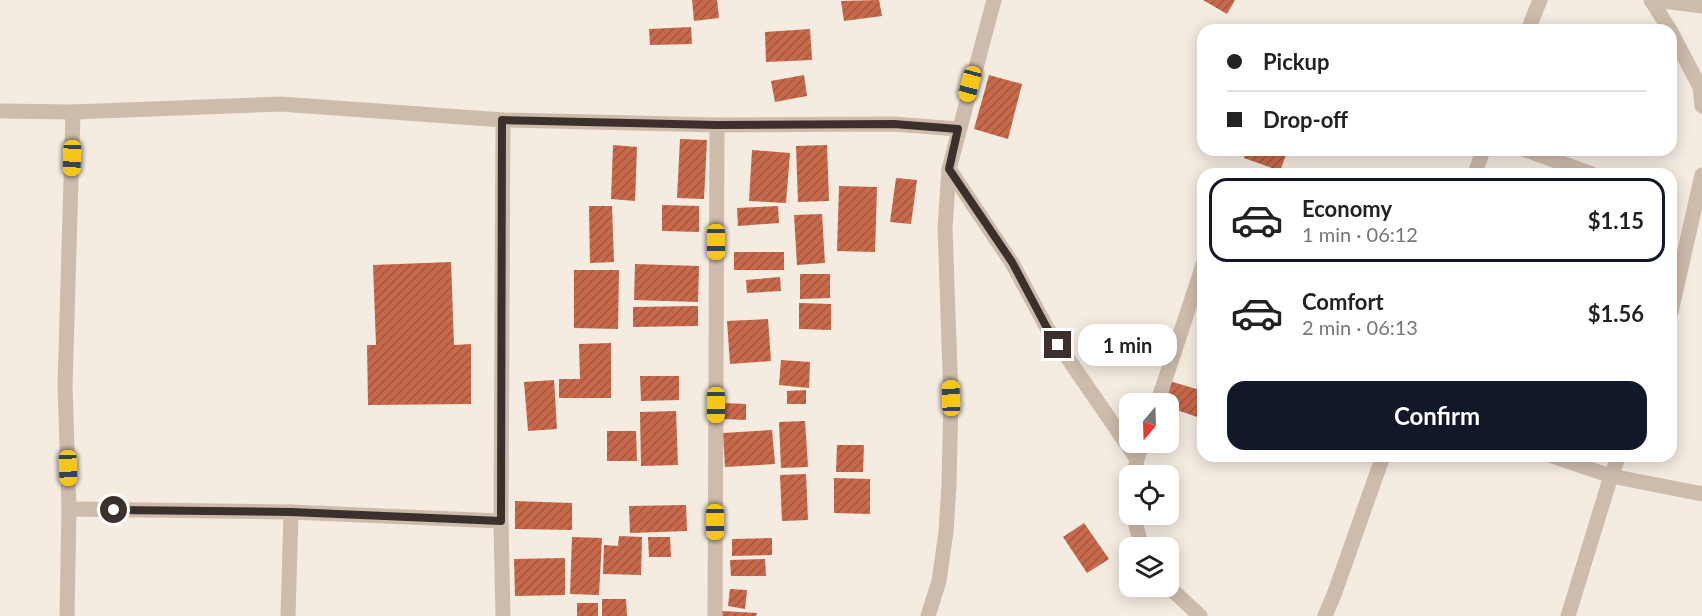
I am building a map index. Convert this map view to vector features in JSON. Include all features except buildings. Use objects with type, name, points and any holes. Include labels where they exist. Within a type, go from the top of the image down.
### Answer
[{"type":"street","points":[[927,616],[939,581],[946,532],[949,485],[951,398],[945,228],[949,169],[994,0]]},
{"type":"street","points":[[1530,24],[1540,0]]},
{"type":"street","points":[[1651,0],[1666,24]]},
{"type":"street","points":[[1656,0],[1702,6]]},
{"type":"street","points":[[1677,43],[1701,86],[1702,106]]},
{"type":"street","points":[[0,111],[73,112],[280,104],[502,120],[717,125],[894,124],[958,129]]},
{"type":"street","points":[[67,616],[69,509],[65,386],[73,112]]},
{"type":"street","points":[[502,120],[501,521],[503,616]]},
{"type":"street","points":[[715,616],[717,125]]},
{"type":"street","points":[[1542,156],[1576,168]]},
{"type":"street","points":[[949,169],[1012,262],[1047,328],[1137,459]]},
{"type":"street","points":[[1677,285],[1702,175]]},
{"type":"street","points":[[1161,393],[1197,283]]},
{"type":"street","points":[[1136,465],[1139,453]]},
{"type":"street","points":[[1325,616],[1381,462]]},
{"type":"street","points":[[1570,462],[1611,476],[1702,494]]},
{"type":"street","points":[[1568,616],[1617,462]]},
{"type":"street","points":[[69,509],[291,512],[501,521]]},
{"type":"street","points":[[288,616],[291,512]]},
{"type":"street","points":[[1179,596],[1200,616]]},
{"type":"route","points":[[114,510],[291,512],[501,521],[502,120],[717,125],[894,124],[958,129],[949,169],[1012,262],[1058,345]]}]
